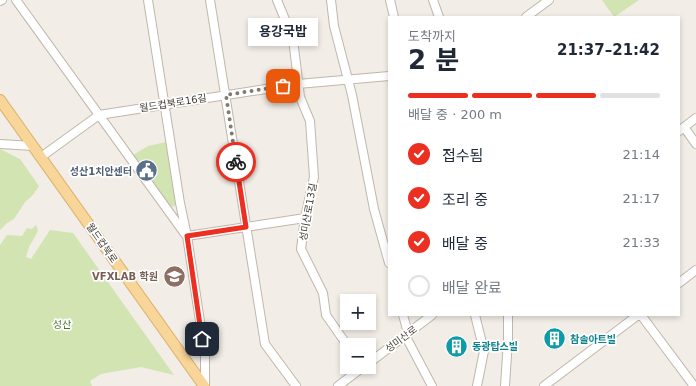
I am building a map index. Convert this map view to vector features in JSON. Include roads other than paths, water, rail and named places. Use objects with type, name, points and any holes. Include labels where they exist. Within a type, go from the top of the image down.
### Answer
[{"type":"main road","name":"월드컵북로","points":[[0,100],[205,386]]},
{"type":"street","points":[[16,0],[187,236]]},
{"type":"street","points":[[148,0],[205,354],[205,386]]},
{"type":"street","points":[[210,0],[265,344],[296,386]]},
{"type":"street","name":"성미산로13길","points":[[277,0],[293,39],[300,97],[310,122],[314,177],[305,218],[302,251],[323,293],[326,314],[342,338]]},
{"type":"street","points":[[331,0],[334,26],[352,94],[374,209],[388,258]]},
{"type":"street","points":[[390,0],[394,16]]},
{"type":"street","points":[[433,0],[439,16]]},
{"type":"street","points":[[527,16],[549,0]]},
{"type":"street","name":"월드컵북로16길","points":[[41,157],[99,116],[165,104],[298,84],[388,76]]},
{"type":"street","points":[[696,118],[681,129],[696,144]]},
{"type":"street","points":[[0,144],[33,146]]},
{"type":"street","points":[[187,236],[305,218]]},
{"type":"street","points":[[680,282],[696,270]]},
{"type":"street","points":[[403,316],[406,334],[432,386]]},
{"type":"street","name":"성미산로","points":[[376,358],[431,316]]},
{"type":"street","points":[[475,316],[484,351],[477,386]]},
{"type":"street","points":[[506,386],[508,316]]},
{"type":"street","points":[[544,386],[637,316]]},
{"type":"street","points":[[642,316],[694,386]]},
{"type":"street","points":[[338,386],[354,374]]},
{"type":"place","name":"용강국밥","points":[[283,86]]},
{"type":"place","name":"성산1치안센터","points":[[147,171]]},
{"type":"place","name":"VFXLAB 학원","points":[[174,276]]},
{"type":"place","name":"참솔아트빌","points":[[554,339]]},
{"type":"place","name":"동광탑스빌","points":[[457,346]]},
{"type":"park label","name":"성산","points":[[62,324]]}]
